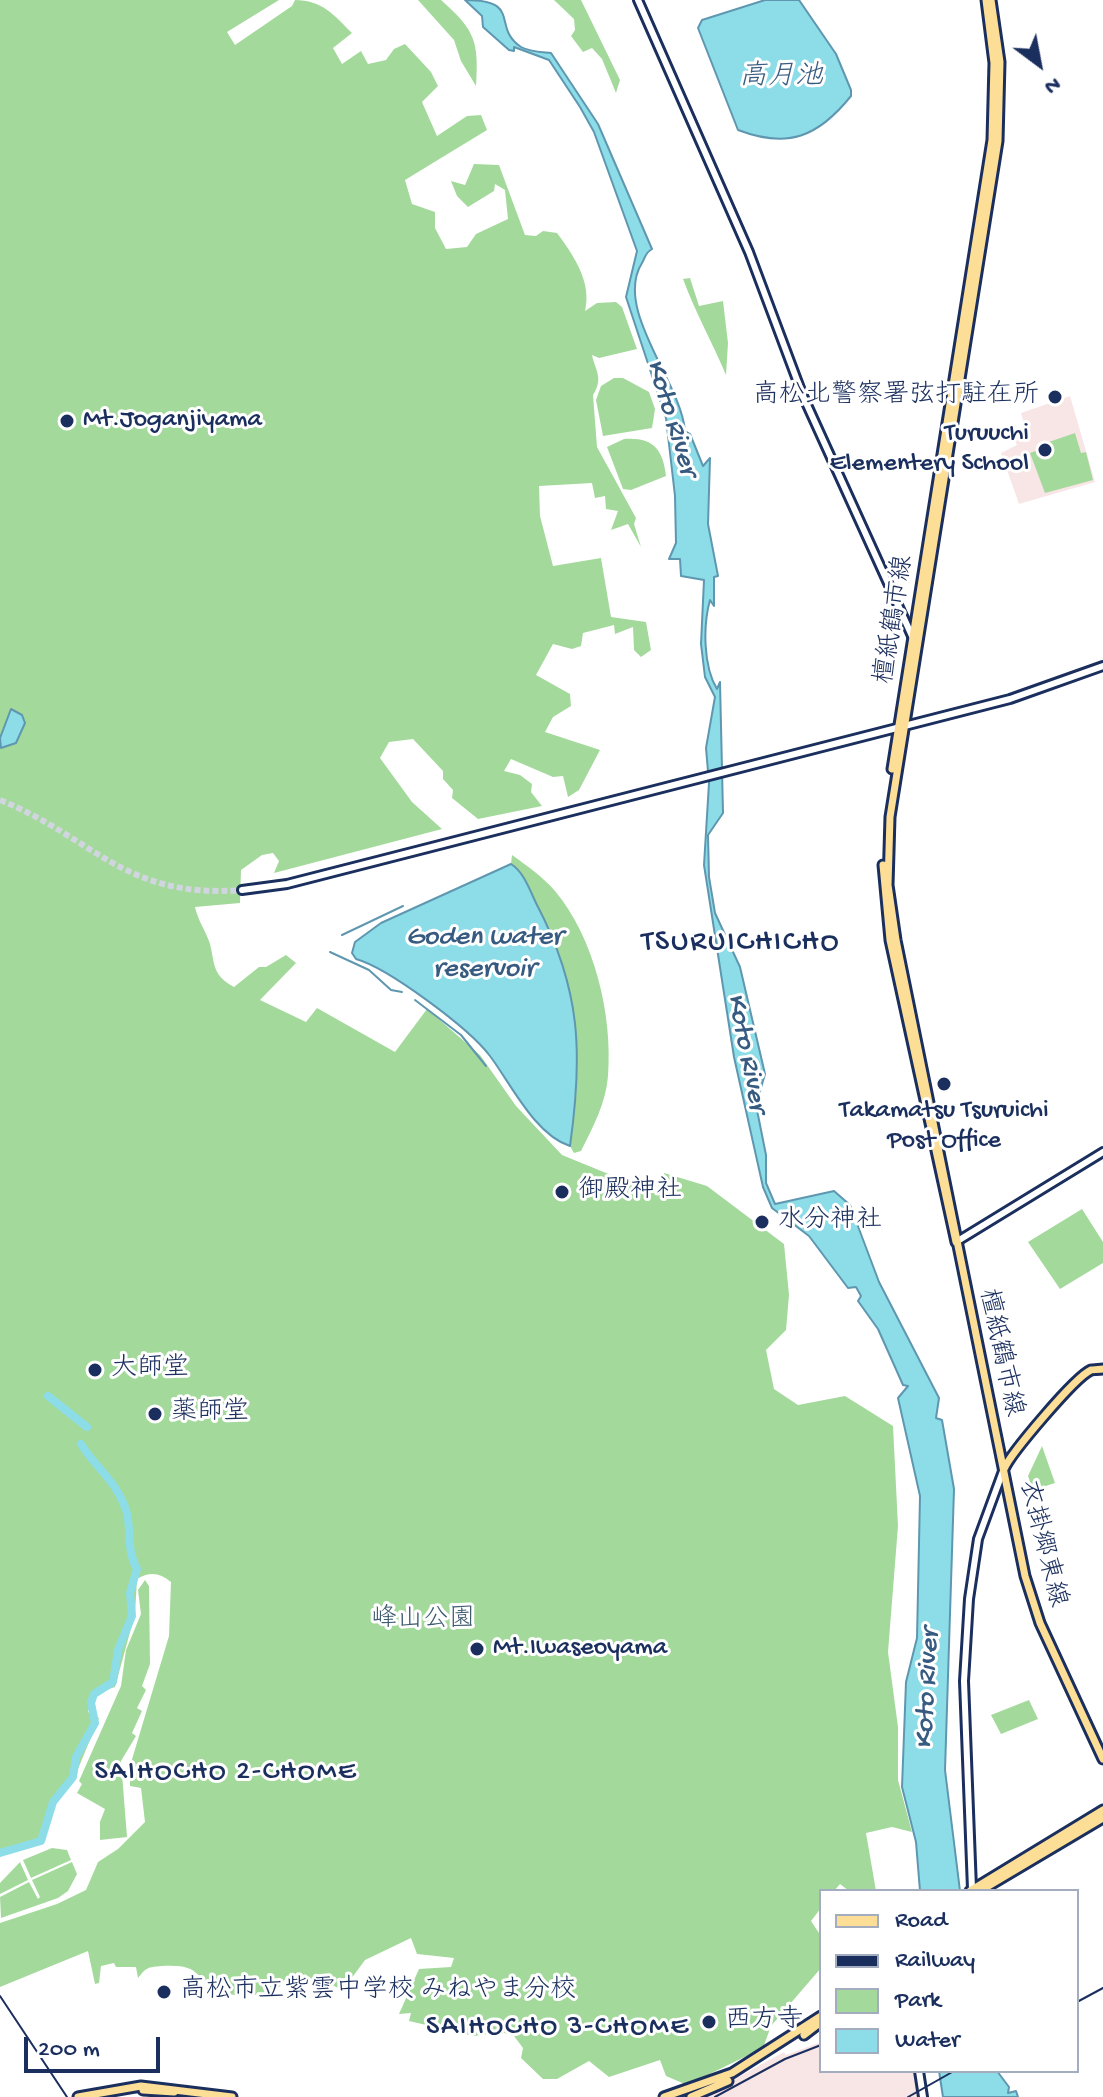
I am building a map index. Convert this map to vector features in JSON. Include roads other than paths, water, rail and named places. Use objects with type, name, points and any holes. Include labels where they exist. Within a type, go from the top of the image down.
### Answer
[{"type":"main road","name":"檀紙鶴市線","points":[[989,0],[994,63],[992,140],[913,638],[890,817],[889,900],[1003,1471]]},
{"type":"main road","name":"檀紙鶴市線","points":[[902,724],[998,141],[1000,62],[989,0]]},
{"type":"main road","name":"衣掛郷東線","points":[[1103,1369],[1091,1370],[1073,1386],[1019,1445],[1003,1471],[1032,1604],[1103,1759]]},
{"type":"main road","points":[[975,1889],[1103,1810]]},
{"type":"main road","points":[[975,1889],[1103,1818]]},
{"type":"main road","points":[[664,2097],[732,2073],[819,2017]]},
{"type":"main road","points":[[692,2097],[745,2072],[819,2023]]},
{"type":"main road","points":[[78,2097],[141,2086],[232,2097]]},
{"type":"main road","points":[[93,2097],[142,2090],[204,2097]]},
{"type":"street","points":[[638,0],[749,252],[805,400],[917,647]]},
{"type":"street","points":[[242,890],[287,884],[1024,695],[1103,666]]},
{"type":"street","points":[[956,1242],[1103,1152]]},
{"type":"street","points":[[973,1889],[964,1681],[969,1599],[978,1539],[1003,1471]]},
{"type":"street","points":[[919,2073],[923,2097]]},
{"type":"water","name":"Koto River","points":[[465,0],[494,5],[504,16],[512,39],[521,47],[551,53],[598,124],[652,249],[646,255],[635,281],[636,302],[642,323],[673,391],[685,431],[690,434],[703,466],[710,458],[708,524],[718,576],[714,577],[714,606],[710,600],[705,633],[709,669],[717,689],[720,682],[723,813],[708,835],[709,877],[715,913],[740,967],[765,1074],[756,1105],[766,1155],[766,1183],[775,1204],[834,1191],[850,1205],[879,1282],[939,1398],[936,1418],[942,1420],[954,1489],[945,1770],[960,1889],[920,1889],[916,1842],[902,1787],[906,1682],[917,1638],[920,1496],[898,1398],[908,1386],[903,1385],[878,1329],[858,1301],[861,1296],[856,1287],[848,1288],[809,1236],[772,1208],[763,1187],[734,1057],[704,865],[709,783],[706,748],[715,697],[705,677],[701,644],[704,580],[681,576],[680,559],[669,559],[676,543],[675,496],[666,418],[626,297],[637,251],[594,132],[549,60],[514,47],[514,51],[509,50],[483,27],[482,16]]},
{"type":"water","name":"高月池","points":[[765,0],[799,0],[836,54],[851,90],[851,96],[839,110],[801,136],[772,138],[738,130],[698,28],[702,20]]},
{"type":"water","points":[[11,709],[22,715],[25,723],[16,743],[1,748],[0,738]]},
{"type":"water","name":"Goden water reservoir","points":[[511,864],[526,882],[552,936],[570,994],[575,1022],[577,1081],[570,1146],[557,1140],[535,1120],[490,1056],[465,1030],[407,986],[356,959],[352,953],[355,942],[381,923]]},
{"type":"water","points":[[939,2073],[998,2073],[1009,2087],[1008,2093],[1016,2091],[1018,2097],[943,2097]]},
{"type":"waterway","points":[[342,935],[403,906]]},
{"type":"waterway","points":[[330,952],[369,970],[391,990],[402,992]]},
{"type":"waterway","points":[[415,1000],[461,1035],[486,1066]]},
{"type":"waterway","points":[[48,1396],[87,1427]]},
{"type":"waterway","points":[[0,1853],[41,1841],[53,1802],[73,1777],[76,1757],[95,1723],[91,1703],[94,1694],[113,1682],[118,1650],[132,1616],[130,1593],[137,1569],[131,1554],[125,1507],[116,1489],[81,1444]]},
{"type":"tunnel","points":[[0,800],[33,815],[139,876],[168,885],[202,890],[242,890]]},
{"type":"railway","points":[[1079,2001],[1103,1988]]},
{"type":"railway","points":[[0,1996],[67,2097]]},
{"type":"railway","points":[[715,2097],[785,2059],[819,2046]]},
{"type":"railway","points":[[908,2097],[950,2073]]},
{"type":"place","name":"高松北警察署弦打駐在所","points":[[1055,397]]},
{"type":"place","name":"Mt.Joganjiyama","points":[[67,421]]},
{"type":"place","name":"Turuuchi Elementery School","points":[[1045,450]]},
{"type":"place","name":"Takamatsu Tsuruichi Post Office","points":[[944,1084]]},
{"type":"place","name":"御殿神社","points":[[562,1192]]},
{"type":"place","name":"水分神社","points":[[762,1222]]},
{"type":"place","name":"大師堂","points":[[95,1370]]},
{"type":"place","name":"薬師堂","points":[[155,1414]]},
{"type":"place","name":"Mt.Iwaseoyama","points":[[477,1649]]},
{"type":"place","name":"高松市立紫雲中学校 みねやま分校","points":[[164,1992]]},
{"type":"place","name":"西方寺","points":[[709,2022]]},
{"type":"district","name":"TSURUICHICHO","points":[[741,944]]},
{"type":"district","name":"SAIHOCHO 2-CHOME","points":[[226,1774]]},
{"type":"district","name":"SAIHOCHO 3-CHOME","points":[[558,2029]]},
{"type":"park label","name":"峰山公園","points":[[423,1621]]}]
